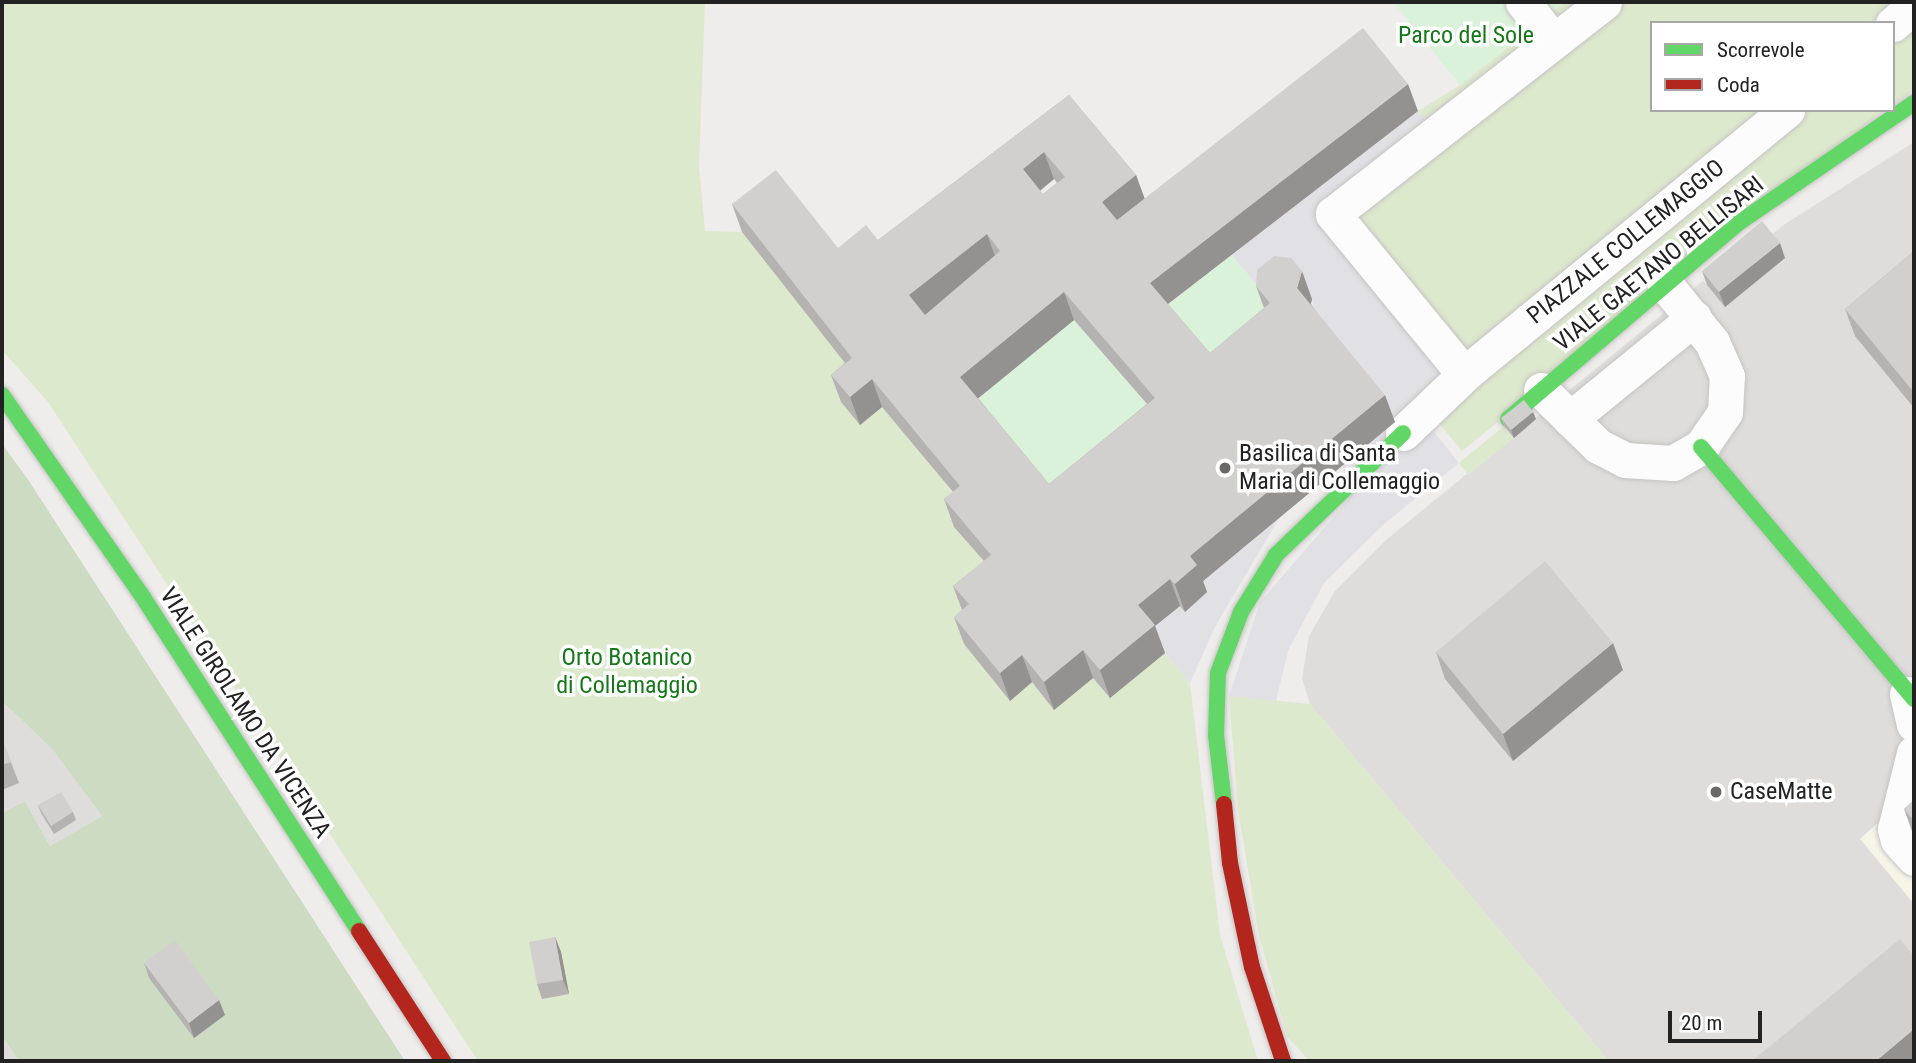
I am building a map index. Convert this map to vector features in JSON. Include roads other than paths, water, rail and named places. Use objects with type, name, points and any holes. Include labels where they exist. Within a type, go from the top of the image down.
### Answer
[{"type":"street","points":[[1523,2],[1553,41]]},
{"type":"street","points":[[1464,374],[1333,214],[1604,2]]},
{"type":"street","points":[[1895,22],[1914,6]]},
{"type":"street","name":"VIALE GAETANO BELLISARI","points":[[1508,419],[1665,284],[1758,209],[1914,103]]},
{"type":"street","name":"PIAZZALE COLLEMAGGIO","points":[[1403,433],[1464,374],[1785,112]]},
{"type":"street","points":[[1541,390],[1604,450],[1634,462],[1673,463],[1701,447],[1725,412],[1728,384],[1717,351],[1665,284]]},
{"type":"street","points":[[1570,419],[1693,318]]},
{"type":"street","name":"VIALE GIROLAMO DA VICENZA","points":[[2,395],[141,594],[443,1061]]},
{"type":"street","points":[[1283,1054],[1249,957],[1226,838],[1216,735],[1218,673],[1241,612],[1276,555],[1403,433]]},
{"type":"street","points":[[1701,447],[1912,710],[1914,750],[1895,829],[1898,841],[1914,858]]},
{"type":"place","name":"Basilica di Santa Maria di Collemaggio","points":[[1225,468]]},
{"type":"place","name":"CaseMatte","points":[[1716,792]]},
{"type":"park label","name":"Parco del Sole","points":[[1466,36]]},
{"type":"park label","name":"Orto Botanico di Collemaggio","points":[[627,672]]}]
